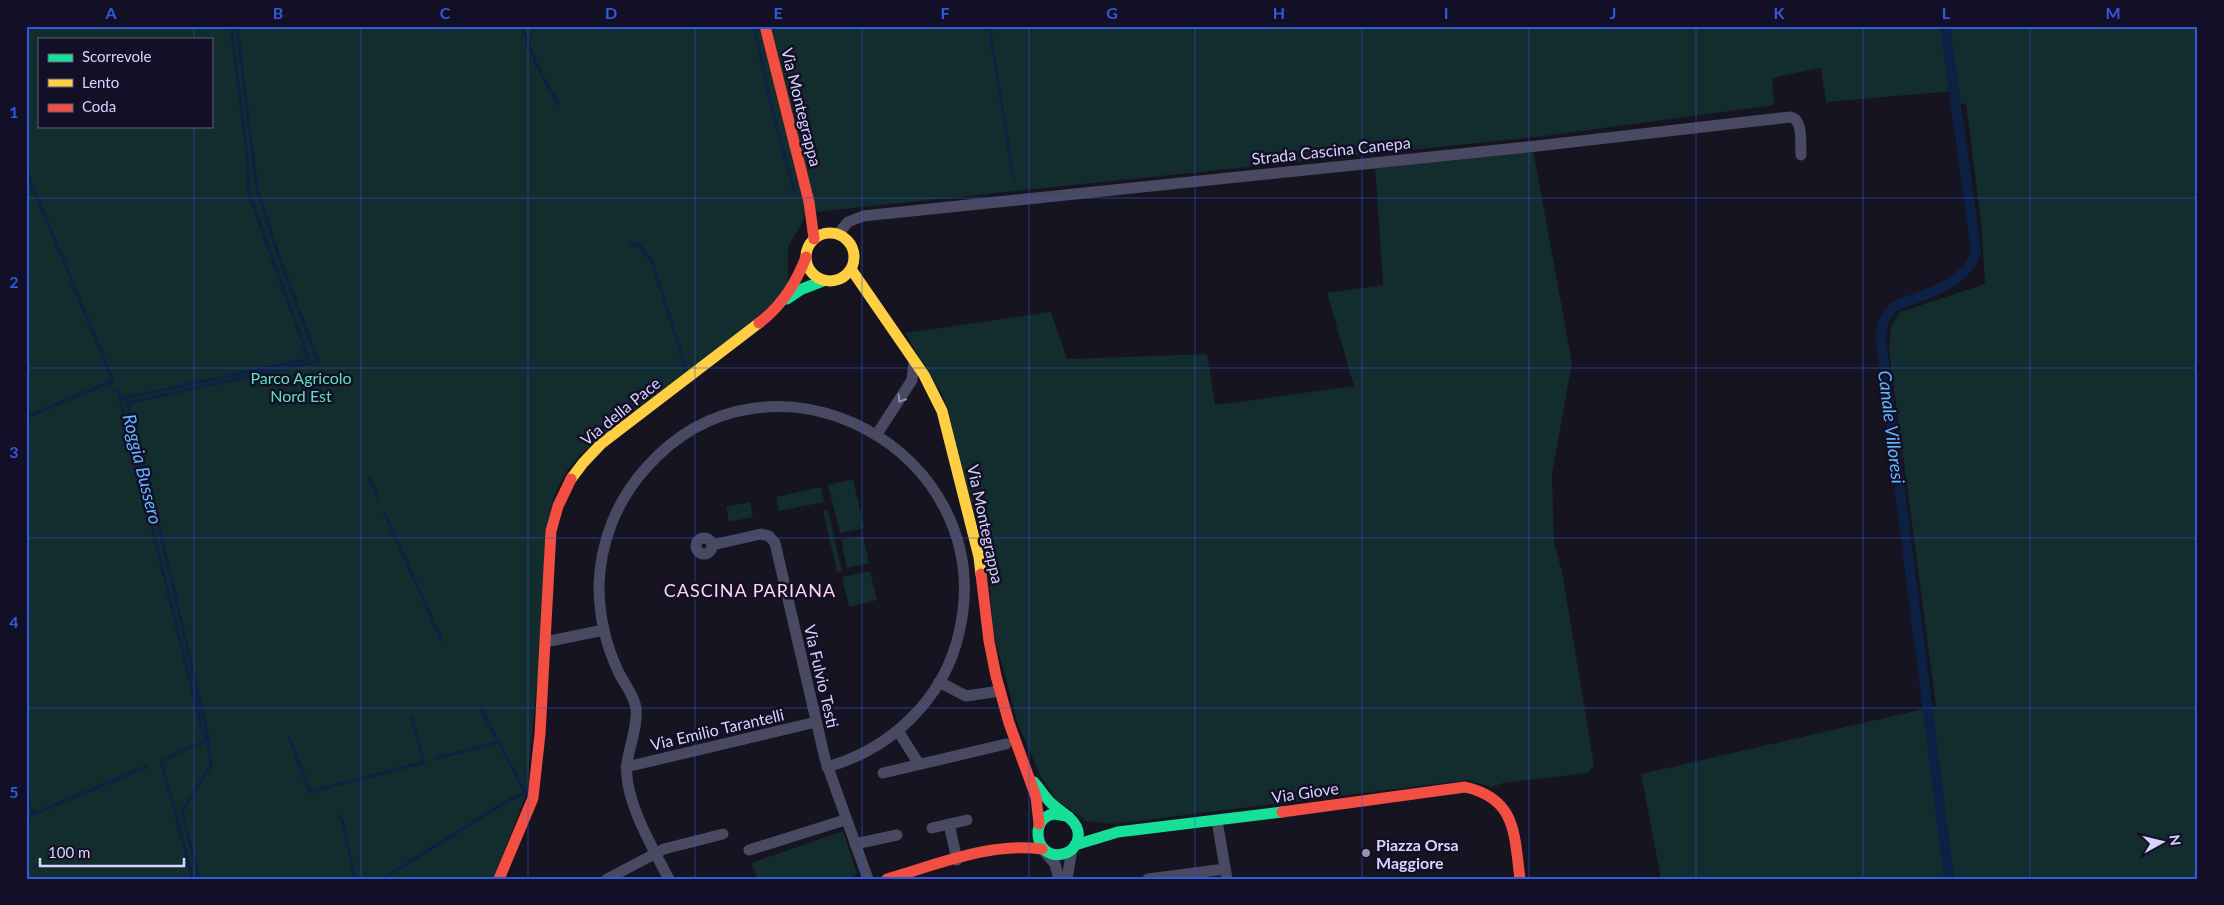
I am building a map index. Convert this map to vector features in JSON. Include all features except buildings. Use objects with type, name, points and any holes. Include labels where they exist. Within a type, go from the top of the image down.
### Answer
[{"type":"street","name":"Via Montegrappa","points":[[765,26],[784,108],[808,196],[814,239]]},
{"type":"street","name":"Strada Cascina Canepa","points":[[835,233],[848,222],[863,216],[1537,146],[1790,116],[1796,118],[1799,123],[1801,155]]},
{"type":"street","name":"Via Montegrappa","points":[[808,196],[835,233]]},
{"type":"street","points":[[835,233],[849,242],[853,248],[854,260],[851,270],[844,278],[829,281],[814,276],[809,270],[806,257],[807,248],[814,239],[822,234],[835,233]]},
{"type":"street","name":"Via della Pace","points":[[778,306],[797,280],[806,257]]},
{"type":"street","name":"Via Montegrappa","points":[[851,270],[872,303],[914,361],[940,406],[979,557],[989,640],[1000,691],[1038,806],[1038,827]]},
{"type":"street","name":"Via Montegrappa","points":[[829,281],[850,289],[872,303]]},
{"type":"street","name":"Via della Pace","points":[[498,879],[533,798],[540,734],[551,531],[558,504],[572,476],[601,444],[755,326],[778,306],[801,290],[829,281]]},
{"type":"street","points":[[877,434],[912,380],[914,361]]},
{"type":"street","points":[[669,879],[636,813],[626,767],[636,721],[636,707],[631,693],[612,658],[600,608],[599,583],[610,527],[620,504],[637,478],[654,458],[672,443],[694,429],[718,418],[739,412],[773,407],[822,411],[854,422],[877,434],[902,452],[932,486],[948,514],[960,549],[964,580],[962,617],[953,653],[939,682],[922,707],[898,731],[870,750],[827,767]]},
{"type":"street","name":"Via Fulvio Testi","points":[[712,545],[762,534],[773,540],[827,767],[868,879]]},
{"type":"street","points":[[545,642],[604,630]]},
{"type":"street","points":[[939,682],[966,696],[1000,691]]},
{"type":"street","name":"Via Emilio Tarantelli","points":[[626,767],[816,722]]},
{"type":"street","points":[[898,731],[919,764]]},
{"type":"street","points":[[883,773],[1006,744]]},
{"type":"street","name":"Via Montegrappa","points":[[1026,770],[1046,798],[1071,819]]},
{"type":"street","name":"Via Giove","points":[[1074,847],[1118,832],[1218,821],[1460,787],[1478,789],[1493,797],[1504,807],[1512,821],[1520,879]]},
{"type":"street","points":[[887,879],[994,850],[1021,840],[1038,827],[1049,815],[1062,814],[1071,819],[1078,834],[1067,879]]},
{"type":"street","name":"Via Giove","points":[[1071,819],[1089,828],[1118,832]]},
{"type":"street","points":[[749,850],[845,820]]},
{"type":"street","points":[[932,828],[967,820]]},
{"type":"street","points":[[1148,879],[1226,874],[1218,821]]},
{"type":"street","points":[[949,824],[957,860]]},
{"type":"street","points":[[1038,827],[1038,842],[1055,864],[1059,879]]},
{"type":"street","points":[[607,879],[670,846],[723,834]]},
{"type":"street","points":[[855,844],[897,835]]},
{"type":"street","points":[[994,850],[1022,846],[1044,850],[1057,855],[1064,854],[1074,847]]},
{"type":"green space","name":"Parco Agricolo Nord Est","points":[[26,26],[2198,26],[2198,879],[1661,879],[1641,774],[1936,706],[1889,350],[1891,327],[1900,312],[1985,284],[1981,221],[1966,104],[1956,104],[1954,91],[1826,102],[1821,68],[1772,78],[1774,105],[1545,136],[805,213],[803,221],[788,247],[788,291],[761,318],[582,453],[566,472],[555,494],[546,528],[540,654],[526,795],[493,879],[26,879]]},
{"type":"green space","points":[[1533,150],[1572,363],[1552,474],[1554,543],[1562,571],[1594,766],[1587,773],[1503,783],[1492,787],[1468,780],[1113,824],[1086,821],[1057,800],[1041,777],[1018,724],[994,635],[987,563],[944,398],[905,333],[1051,312],[1067,359],[1207,354],[1215,405],[1354,386],[1327,293],[1383,285],[1375,166]]},
{"type":"green space","points":[[853,479],[864,528],[840,533],[828,485]]},
{"type":"green space","points":[[821,487],[824,502],[779,511],[776,497]]},
{"type":"green space","points":[[750,502],[753,517],[729,522],[726,507]]},
{"type":"green space","points":[[828,510],[842,571],[837,572],[823,511]]},
{"type":"green space","points":[[863,536],[869,563],[847,568],[841,540]]},
{"type":"green space","points":[[870,571],[877,600],[849,607],[842,577]]},
{"type":"green space","points":[[843,831],[857,874],[849,879],[758,879],[751,863]]},
{"type":"waterway","points":[[26,31],[38,26]]},
{"type":"waterway","points":[[193,879],[161,761],[205,741],[120,399],[309,359],[249,194],[246,147],[231,26]]},
{"type":"waterway","name":"Roggia Bussero","points":[[199,879],[182,811],[211,765],[207,732],[153,501],[127,403],[318,361],[277,251],[257,189],[237,26]]},
{"type":"waterway","points":[[754,26],[771,105],[795,194]]},
{"type":"waterway","points":[[989,26],[1014,181]]},
{"type":"waterway","name":"Canale Villoresi","points":[[1945,26],[1976,250],[1971,262],[1955,280],[1943,287],[1895,306],[1884,320],[1881,338],[1949,879]]},
{"type":"waterway","points":[[524,32],[539,69],[559,104]]},
{"type":"waterway","points":[[26,170],[113,381],[26,417]]},
{"type":"waterway","points":[[631,246],[638,244],[652,261],[686,370]]},
{"type":"waterway","points":[[117,390],[120,399]]},
{"type":"waterway","points":[[369,477],[379,501]]},
{"type":"waterway","points":[[384,512],[442,641]]},
{"type":"waterway","points":[[480,707],[525,792]]},
{"type":"waterway","points":[[289,737],[310,792],[424,762],[411,716]]},
{"type":"waterway","points":[[435,759],[498,742]]},
{"type":"waterway","points":[[26,817],[148,766]]},
{"type":"waterway","points":[[382,879],[509,800],[524,794]]},
{"type":"waterway","points":[[26,795],[34,814]]},
{"type":"waterway","points":[[339,816],[342,820],[355,879]]},
{"type":"traffic: fast","points":[[787,299],[802,289],[823,281]]},
{"type":"traffic: fast","points":[[1034,782],[1051,803],[1065,814],[1069,818],[1073,822],[1078,832],[1077,843],[1070,851],[1056,855],[1047,852],[1039,839],[1038,831],[1041,823],[1046,817],[1054,814],[1067,817],[1069,817]]},
{"type":"traffic: fast","points":[[1075,845],[1118,832],[1282,812]]},
{"type":"traffic: slow","points":[[825,233],[835,233],[844,237],[850,243],[853,248],[854,257],[853,266],[844,277],[835,281],[825,281],[816,277],[810,271],[806,262],[806,252],[810,243],[816,237],[825,233]]},
{"type":"traffic: slow","points":[[851,269],[924,375],[942,411],[979,557],[981,574]]},
{"type":"traffic: slow","points":[[571,479],[601,444],[759,323]]},
{"type":"traffic: jam","points":[[765,26],[809,202],[814,239]]},
{"type":"traffic: jam","points":[[759,323],[781,302],[798,276],[806,257]]},
{"type":"traffic: jam","points":[[499,879],[533,798],[540,734],[551,531],[558,506],[571,479]]},
{"type":"traffic: jam","points":[[981,574],[989,641],[996,676],[1009,723],[1036,797],[1039,824]]},
{"type":"traffic: jam","points":[[1282,812],[1465,787],[1495,800],[1504,810],[1514,833],[1520,879]]},
{"type":"traffic: jam","points":[[887,879],[963,856],[983,852],[1022,848],[1042,849]]},
{"type":"place","name":"Piazza Orsa Maggiore","points":[[1366,853]]},
{"type":"district","name":"CASCINA PARIANA","points":[[750,590]]}]
